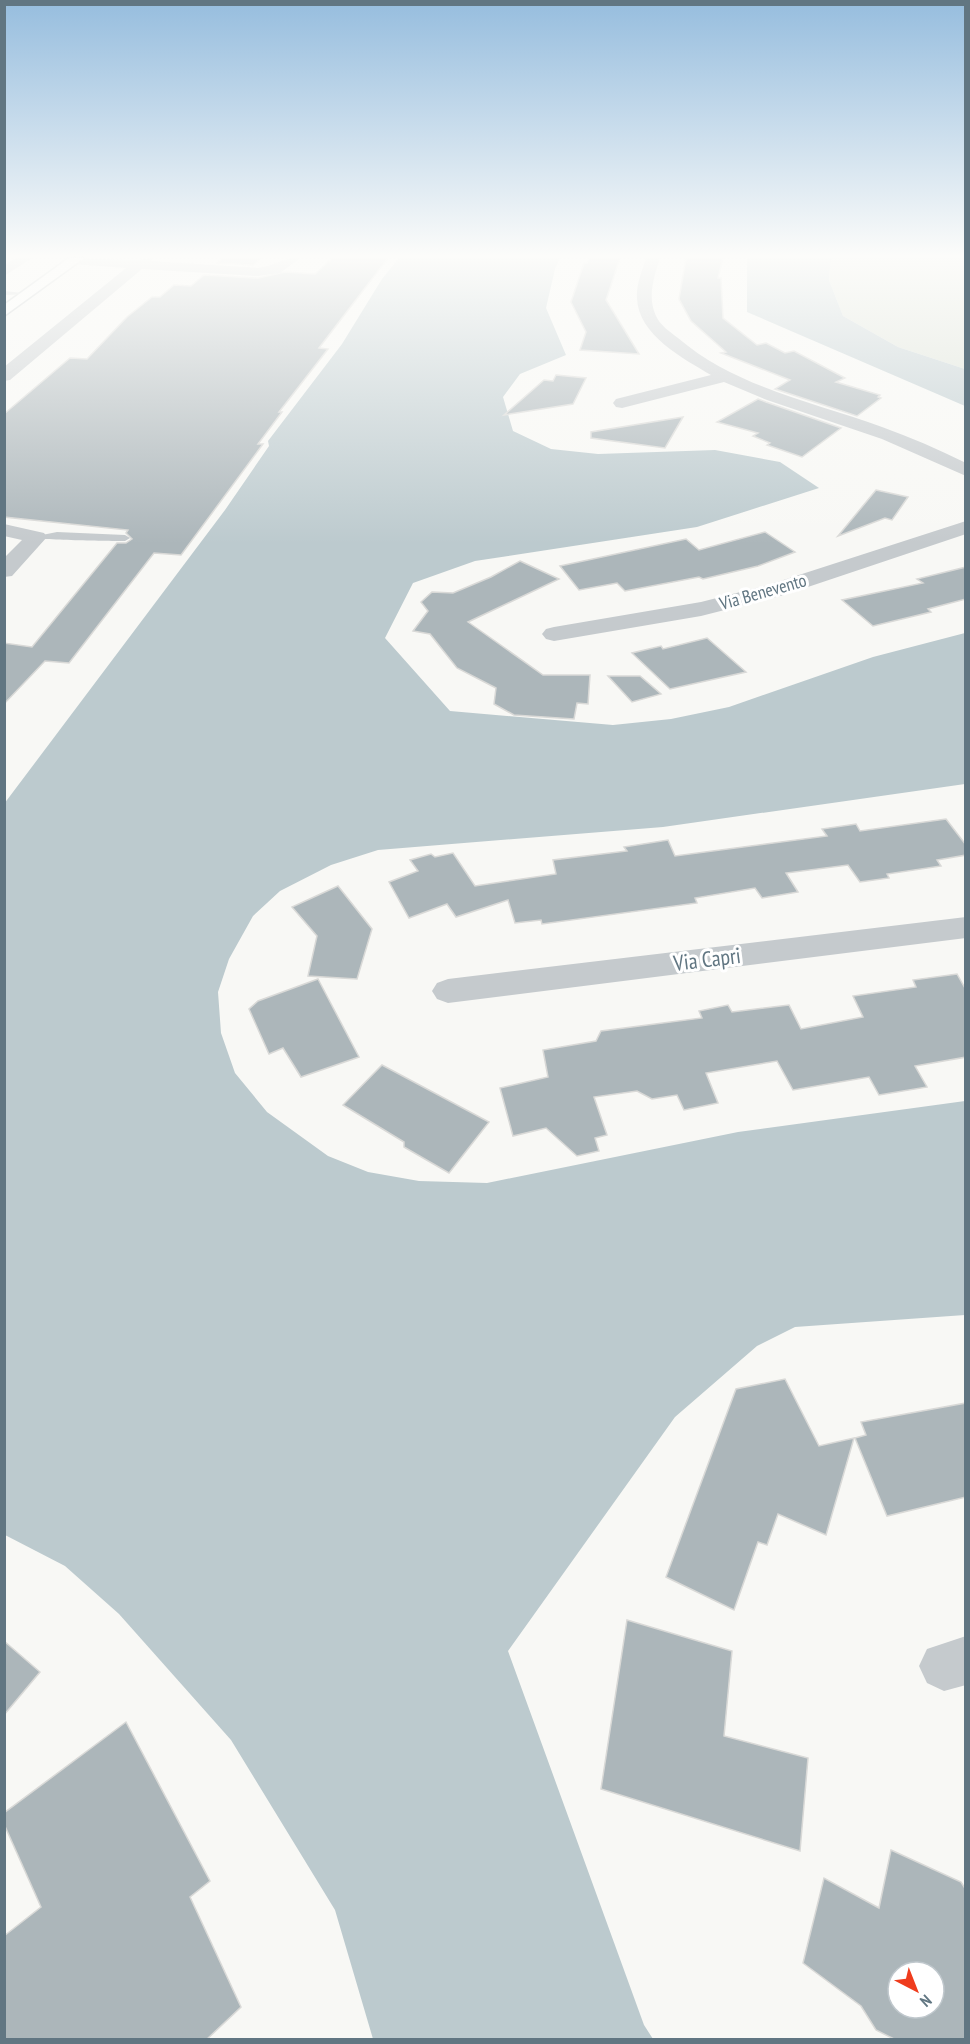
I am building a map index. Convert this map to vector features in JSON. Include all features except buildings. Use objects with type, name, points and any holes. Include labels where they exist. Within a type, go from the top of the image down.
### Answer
[{"type":"street","points":[[4,376],[31,353]]},
{"type":"street","points":[[687,353],[725,377],[767,395],[877,431],[966,470]]},
{"type":"street","points":[[622,403],[725,377]]},
{"type":"street","name":"Via Benevento","points":[[554,634],[701,609],[754,596],[966,527]]},
{"type":"street","points":[[4,530],[37,537]]},
{"type":"street","points":[[4,571],[37,537]]},
{"type":"street","name":"Via Capri","points":[[448,991],[966,927]]},
{"type":"lane","points":[[37,537],[57,535],[125,538]]},
{"type":"shaded area","points":[[335,353],[565,353],[520,374],[503,397],[513,431],[551,449],[598,454],[715,450],[780,462],[819,488],[697,527],[475,561],[413,583],[385,638],[450,711],[613,725],[671,719],[729,707],[873,657],[965,633],[965,784],[663,827],[378,850],[331,865],[280,891],[253,916],[229,959],[218,992],[221,1033],[235,1073],[267,1112],[328,1156],[368,1172],[419,1181],[487,1183],[738,1132],[965,1101],[965,1315],[795,1327],[757,1346],[675,1417],[508,1651],[644,2025],[653,2039],[373,2039],[335,1910],[231,1740],[119,1614],[65,1566],[5,1535],[4,804],[225,510],[269,446],[268,441]]},
{"type":"shaded area","points":[[843,353],[917,353],[965,369],[965,406]]},
{"type":"shaded area","points":[[917,353],[965,353],[965,369]]}]
